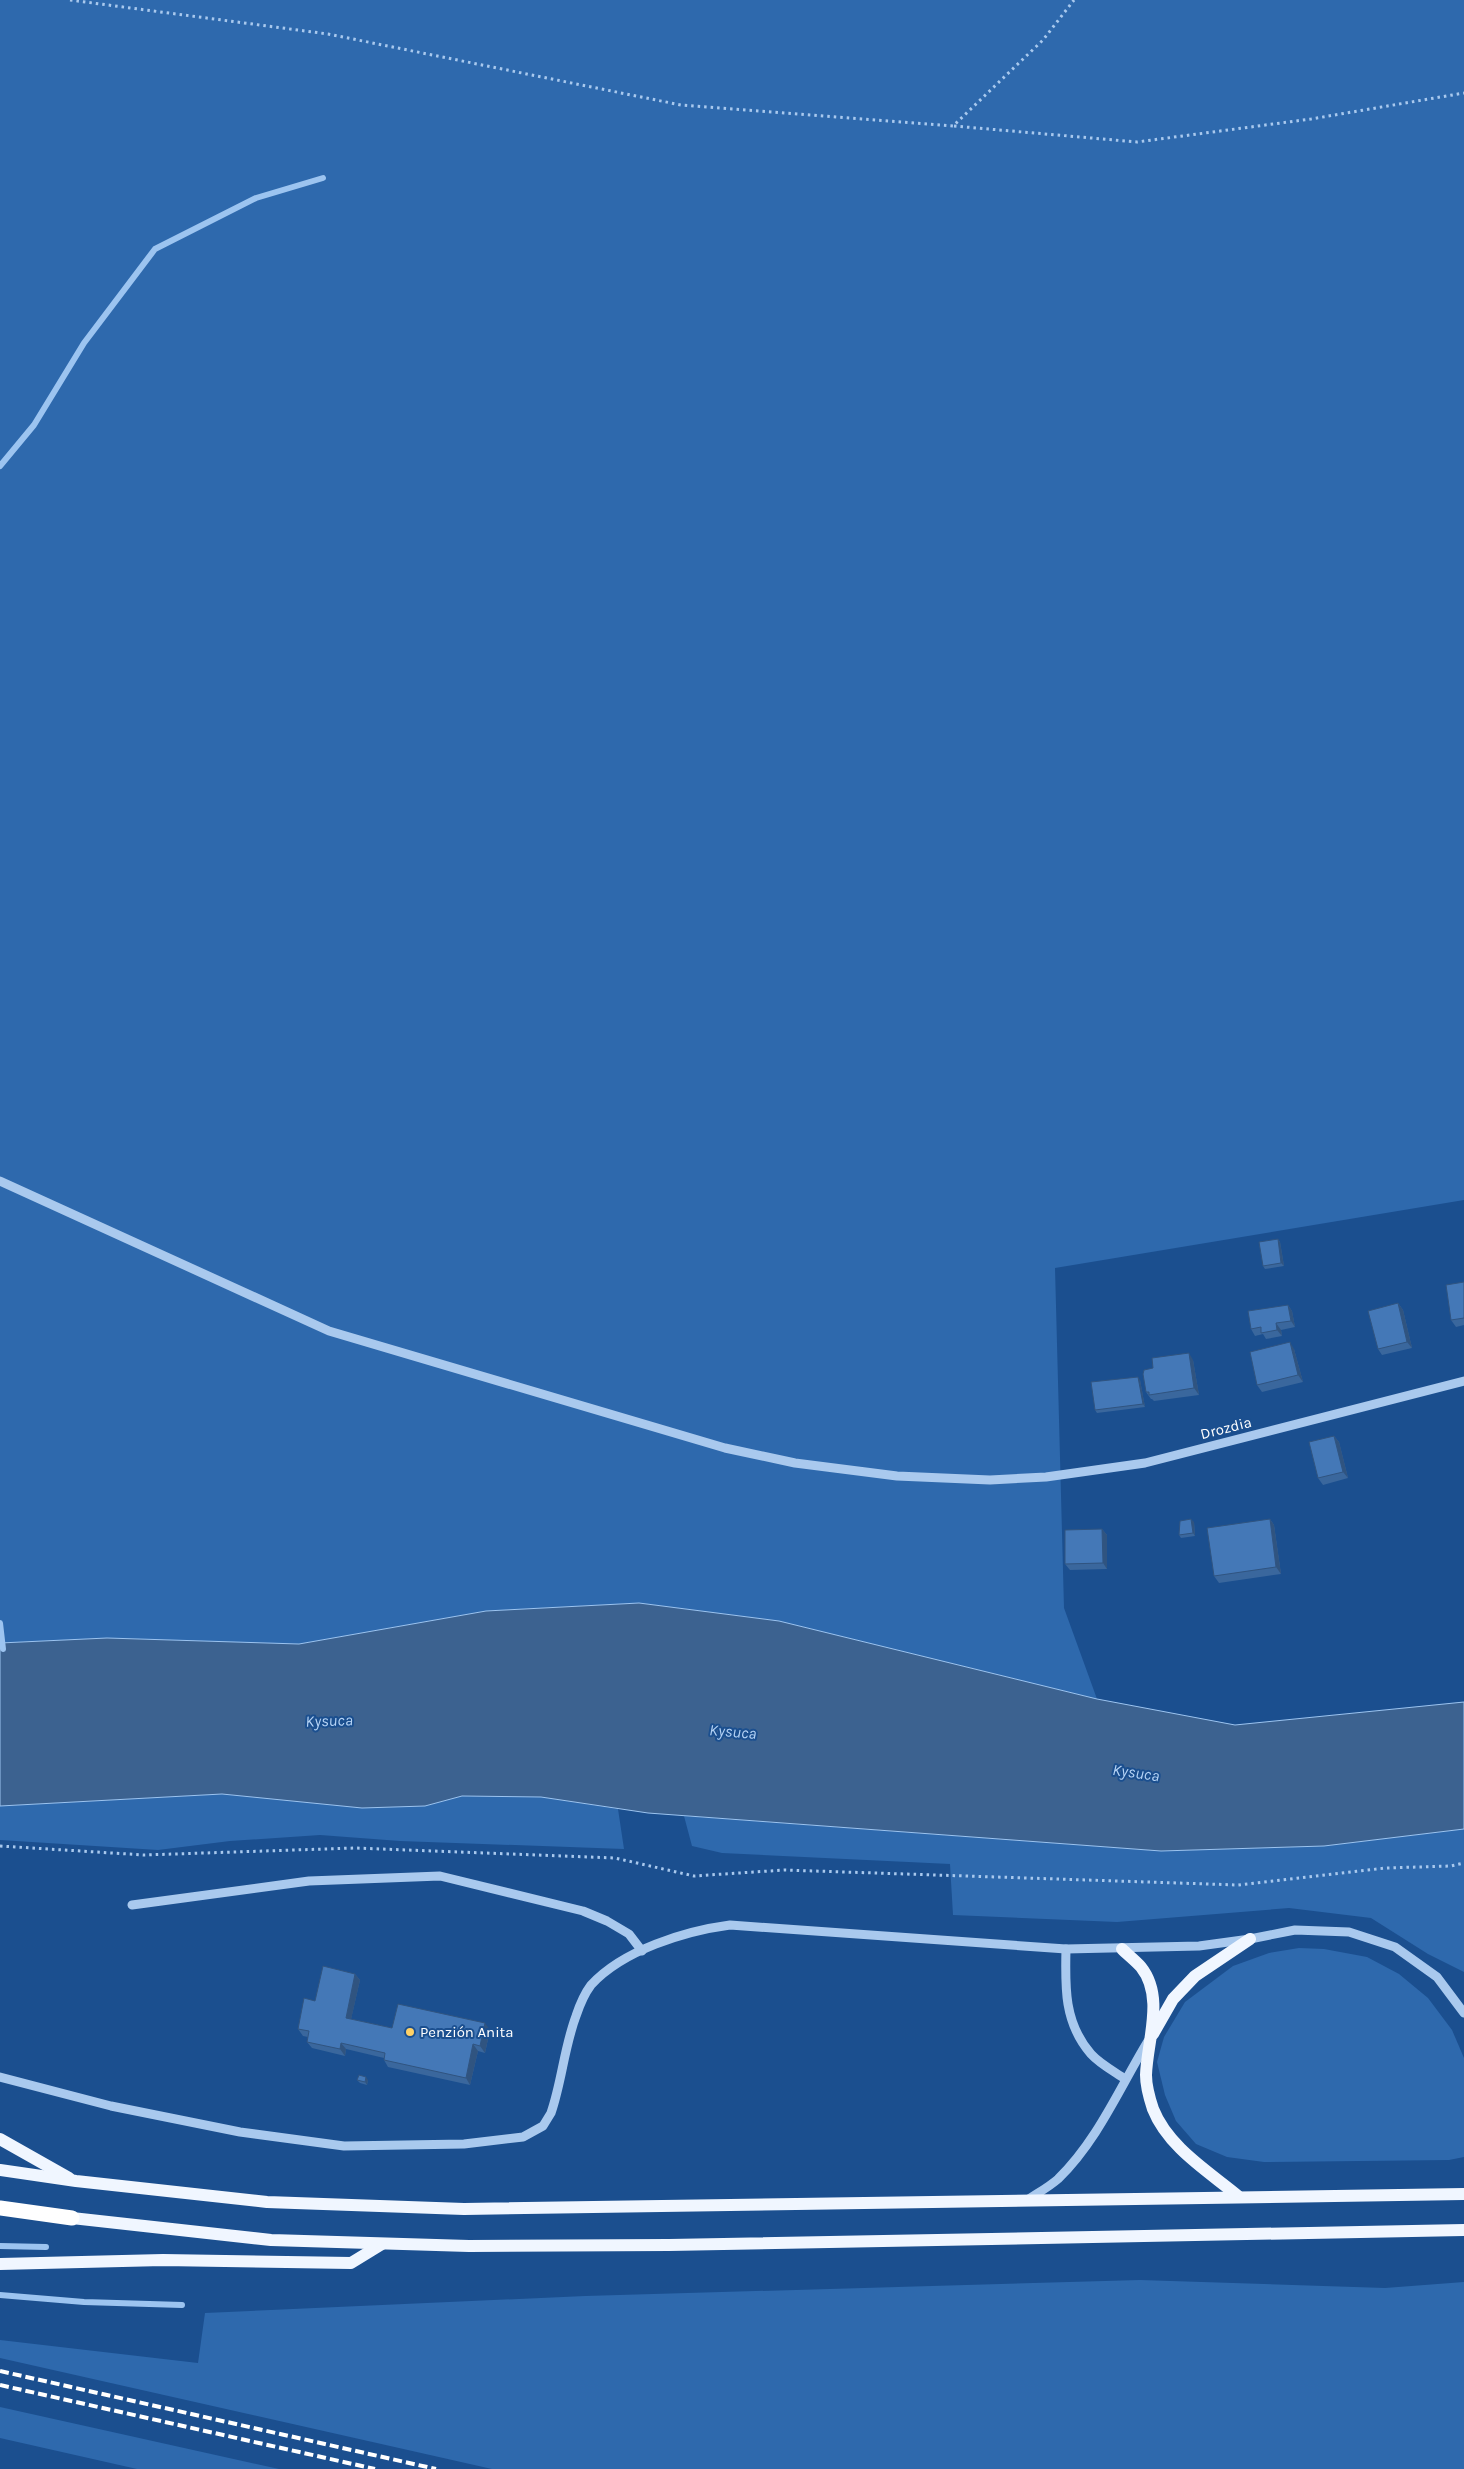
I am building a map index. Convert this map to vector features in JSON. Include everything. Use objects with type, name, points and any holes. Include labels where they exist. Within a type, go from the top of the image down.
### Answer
[{"type":"highway","points":[[0,2208],[72,2218]]},
{"type":"main road","points":[[1151,2036],[1173,1999],[1195,1976],[1250,1939]]},
{"type":"main road","points":[[1122,1949],[1142,1968],[1150,1984],[1153,2001],[1146,2077],[1153,2109],[1168,2134],[1185,2153],[1238,2196]]},
{"type":"main road","points":[[0,2139],[76,2181]]},
{"type":"main road","points":[[0,2170],[76,2181],[267,2202],[464,2209],[1464,2194]]},
{"type":"main road","points":[[72,2218],[271,2240],[469,2246],[660,2245],[1464,2230]]},
{"type":"main road","points":[[0,2264],[163,2260],[352,2263],[382,2244]]},
{"type":"street","name":"Drozdia","points":[[0,1181],[339,1334],[725,1448],[795,1463],[897,1476],[990,1480],[1046,1477],[1145,1463],[1464,1381]]},
{"type":"street","points":[[132,1905],[309,1880],[440,1876],[583,1911],[607,1920],[629,1934],[642,1951]]},
{"type":"street","points":[[0,2077],[129,2110],[240,2132],[344,2146],[464,2144],[523,2137],[543,2126],[551,2113],[576,2016],[591,1986],[617,1964],[642,1951],[701,1929],[730,1925],[1066,1949],[1199,1946],[1295,1930],[1349,1932],[1395,1947],[1437,1977],[1464,2012]]},
{"type":"street","points":[[1066,1949],[1065,1996],[1074,2028],[1091,2055],[1125,2079]]},
{"type":"street","points":[[1026,2201],[1056,2180],[1079,2156],[1096,2131],[1151,2036]]},
{"type":"path","points":[[70,0],[328,34],[681,105],[1137,142],[1311,118],[1464,93]]},
{"type":"path","points":[[953,126],[1043,40],[1074,0]]},
{"type":"path","points":[[0,1846],[144,1855],[355,1848],[615,1858],[694,1876],[784,1870],[1238,1885],[1386,1868],[1451,1866],[1464,1863]]},
{"type":"shaded area","points":[[0,0],[1464,0],[1464,1200],[1055,1268],[1064,1608],[1097,1699],[779,1621],[639,1603],[486,1611],[299,1644],[107,1638],[0,1643]]},
{"type":"shaded area","points":[[222,1794],[362,1808],[425,1806],[462,1796],[541,1797],[618,1809],[624,1849],[400,1841],[320,1835],[230,1841],[158,1850],[0,1840],[0,1806]]},
{"type":"shaded area","points":[[684,1816],[1161,1851],[1324,1846],[1464,1829],[1464,1972],[1428,1954],[1371,1918],[1289,1908],[1117,1922],[953,1915],[950,1864],[722,1853],[692,1846]]},
{"type":"shaded area","points":[[1299,1948],[1324,1949],[1367,1957],[1399,1974],[1428,1998],[1452,2030],[1464,2058],[1464,2157],[1449,2160],[1264,2162],[1227,2157],[1196,2144],[1176,2121],[1165,2095],[1157,2062],[1164,2037],[1185,2002],[1233,1966],[1269,1953]]},
{"type":"shaded area","points":[[1140,2280],[1385,2288],[1464,2282],[1464,2469],[492,2469],[0,2358],[0,2340],[198,2363],[205,2313],[585,2296]]},
{"type":"shaded area","points":[[0,2407],[279,2469],[137,2469],[0,2438]]},
{"type":"water","name":"Kysuca","points":[[639,1603],[779,1621],[1097,1699],[1235,1725],[1464,1702],[1464,1829],[1324,1846],[1161,1851],[648,1813],[541,1797],[462,1796],[425,1806],[362,1808],[222,1794],[0,1806],[0,1643],[107,1638],[299,1644],[486,1611]]},
{"type":"building","points":[[1278,1239],[1281,1263],[1263,1266],[1259,1242]]},
{"type":"building","points":[[1464,1282],[1464,1318],[1451,1320],[1446,1285]]},
{"type":"building","points":[[1398,1303],[1407,1342],[1378,1349],[1368,1311]]},
{"type":"building","points":[[1288,1305],[1291,1321],[1276,1323],[1277,1330],[1261,1333],[1261,1327],[1251,1329],[1248,1311]]},
{"type":"building","points":[[1290,1342],[1298,1375],[1257,1385],[1250,1352]]},
{"type":"building","points":[[1189,1353],[1194,1388],[1149,1395],[1149,1392],[1146,1392],[1143,1374],[1144,1370],[1153,1368],[1152,1358]]},
{"type":"building","points":[[1138,1377],[1143,1404],[1095,1410],[1091,1382]]},
{"type":"building","points":[[1334,1436],[1343,1472],[1318,1478],[1309,1442]]},
{"type":"building","points":[[1191,1519],[1193,1533],[1179,1535],[1180,1521]]},
{"type":"building","points":[[1270,1519],[1276,1567],[1214,1576],[1207,1528]]},
{"type":"building","points":[[1102,1529],[1103,1563],[1065,1564],[1065,1530]]},
{"type":"building","points":[[323,1966],[355,1974],[346,2018],[392,2028],[398,2004],[485,2023],[480,2046],[473,2044],[466,2078],[384,2060],[385,2053],[341,2043],[340,2049],[307,2042],[309,2031],[298,2029],[304,1998],[315,2001]]},
{"type":"building","points":[[359,2075],[366,2077],[365,2082],[357,2080]]},
{"type":"waterway","points":[[0,466],[34,425],[84,343],[155,249],[256,198],[323,178]]},
{"type":"waterway","points":[[0,1623],[3,1649]]},
{"type":"waterway","points":[[0,2246],[46,2247]]},
{"type":"waterway","points":[[0,2295],[84,2302],[182,2305]]},
{"type":"railway","points":[[0,2371],[436,2469]]},
{"type":"railway","points":[[0,2385],[375,2469]]},
{"type":"place","name":"Penzión Anita","points":[[410,2032]]}]
